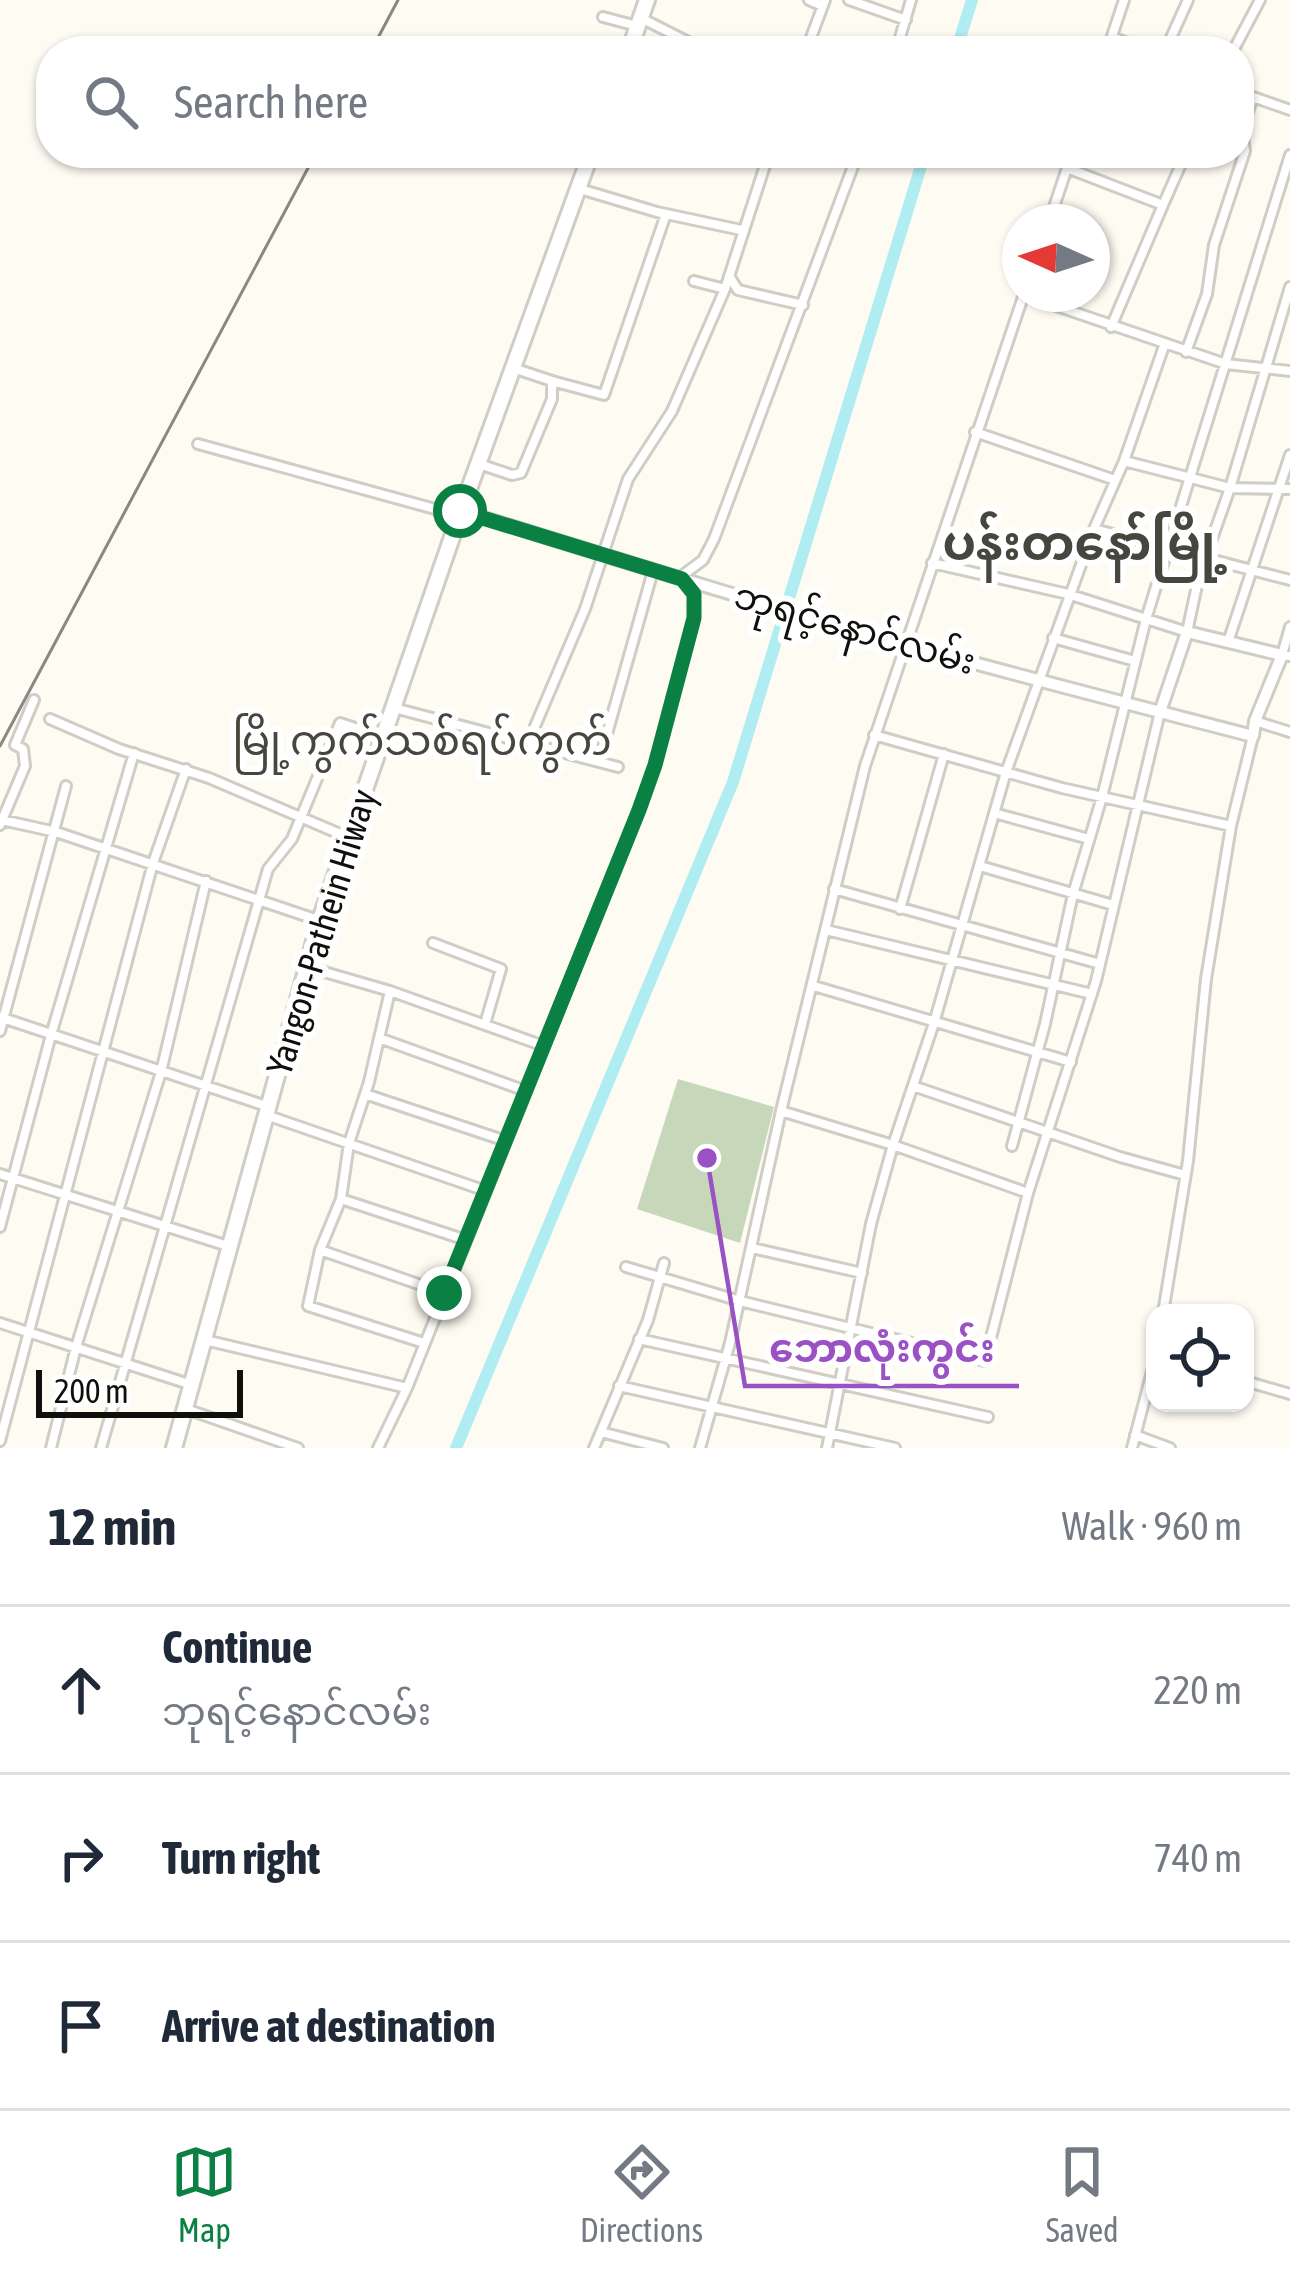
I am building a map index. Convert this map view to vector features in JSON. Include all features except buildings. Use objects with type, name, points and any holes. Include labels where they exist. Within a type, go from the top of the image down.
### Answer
[{"type":"highway","points":[[634,36],[647,0]]},
{"type":"highway","name":"Yangon-Pathein Hiway","points":[[174,1448],[320,920],[585,168]]},
{"type":"street","points":[[808,0],[824,3],[812,36]]},
{"type":"street","points":[[849,0],[906,20]]},
{"type":"street","points":[[901,36],[911,0]]},
{"type":"street","points":[[1112,36],[1124,0]]},
{"type":"street","points":[[1172,36],[1188,0]]},
{"type":"street","points":[[1241,36],[1260,0]]},
{"type":"street","points":[[604,17],[639,22],[671,36]]},
{"type":"street","points":[[1254,97],[1290,110]]},
{"type":"street","points":[[1012,1146],[1146,619],[1290,154]]},
{"type":"street","points":[[527,745],[585,609],[628,479],[672,411],[725,289],[764,168]]},
{"type":"street","points":[[378,1448],[407,1388],[655,765],[694,618],[694,594],[682,579],[703,560],[714,539],[853,168]]},
{"type":"street","points":[[1111,326],[1179,168]]},
{"type":"street","points":[[1186,352],[1207,294],[1214,245],[1241,168]]},
{"type":"street","points":[[1055,204],[1067,169],[1163,205]]},
{"type":"street","points":[[578,188],[741,230]]},
{"type":"street","points":[[513,368],[604,395],[666,214]]},
{"type":"street","points":[[728,275],[738,290],[803,305]]},
{"type":"street","points":[[694,281],[725,289]]},
{"type":"street","points":[[626,1267],[740,1301],[985,1361],[1028,1193],[1092,994],[1160,712],[1290,287]]},
{"type":"street","points":[[700,1448],[740,1301],[781,1112],[874,735],[1018,312]]},
{"type":"street","points":[[1072,312],[1226,364],[1290,371]]},
{"type":"street","points":[[826,1448],[893,1145],[953,962],[1006,772],[1068,594],[1124,461],[1164,346]]},
{"type":"street","points":[[478,464],[512,475],[521,473],[552,399],[552,381]]},
{"type":"street","points":[[975,432],[1115,481]]},
{"type":"street","points":[[198,444],[460,513]]},
{"type":"street","points":[[1228,642],[1285,487],[1290,455]]},
{"type":"street","points":[[1124,461],[1230,488],[1285,487]]},
{"type":"street","name":"ဘုရင့်နောင်လမ်း","points":[[460,513],[840,626],[1253,736]]},
{"type":"street","points":[[1094,529],[1290,580]]},
{"type":"street","points":[[932,563],[1068,594],[1186,632],[1286,655]]},
{"type":"street","points":[[599,762],[653,569]]},
{"type":"street","points":[[1164,1304],[1200,1064],[1206,979],[1231,826],[1255,722],[1286,655],[1290,627]]},
{"type":"street","points":[[1053,638],[1135,661]]},
{"type":"street","points":[[34,700],[15,745],[22,749],[26,766],[1,822],[56,832],[320,920]]},
{"type":"street","points":[[393,708],[618,767]]},
{"type":"street","points":[[50,719],[186,769],[347,837]]},
{"type":"street","points":[[1255,722],[1290,732]]},
{"type":"street","points":[[101,1448],[268,869],[292,838],[340,723],[382,737]]},
{"type":"street","points":[[874,735],[1102,797],[1231,826]]},
{"type":"street","points":[[0,1227],[134,753]]},
{"type":"street","points":[[900,909],[944,754]]},
{"type":"street","points":[[0,1442],[153,863],[186,769]]},
{"type":"street","points":[[0,1031],[66,786]]},
{"type":"street","points":[[994,813],[1089,839]]},
{"type":"street","points":[[980,866],[1113,904]]},
{"type":"street","points":[[51,1448],[76,1347],[161,1072],[206,881]]},
{"type":"street","points":[[834,889],[1100,964]]},
{"type":"street","points":[[826,930],[1092,994]]},
{"type":"street","points":[[434,943],[500,969],[485,1024]]},
{"type":"street","points":[[306,967],[390,991],[544,1046]]},
{"type":"street","points":[[814,986],[1071,1062]]},
{"type":"street","points":[[390,991],[350,1143],[341,1199],[320,1250],[308,1306],[424,1343]]},
{"type":"street","points":[[2,1018],[208,1086],[486,1191]]},
{"type":"street","points":[[379,1038],[526,1091]]},
{"type":"street","points":[[914,1086],[1185,1174]]},
{"type":"street","points":[[365,1094],[506,1141]]},
{"type":"street","points":[[781,1112],[1028,1193]]},
{"type":"street","points":[[0,1174],[230,1246]]},
{"type":"street","points":[[341,1199],[466,1240]]},
{"type":"street","points":[[752,1248],[862,1273]]},
{"type":"street","points":[[320,1250],[444,1293]]},
{"type":"street","points":[[594,1448],[664,1264]]},
{"type":"street","points":[[0,1323],[192,1385]]},
{"type":"street","points":[[639,1339],[988,1418]]},
{"type":"street","points":[[205,1340],[407,1388]]},
{"type":"street","points":[[1254,1384],[1290,1394]]},
{"type":"street","points":[[619,1386],[896,1448]]},
{"type":"street","points":[[1132,1448],[1146,1394]]},
{"type":"street","points":[[185,1409],[298,1448]]},
{"type":"street","points":[[600,1432],[664,1448]]},
{"type":"street","points":[[1135,1436],[1170,1448]]},
{"type":"green space","points":[[678,1079],[774,1107],[740,1243],[637,1209]]},
{"type":"waterway","points":[[961,36],[972,0]]},
{"type":"waterway","points":[[456,1448],[733,782],[920,168]]},
{"type":"railway","points":[[379,36],[398,0]]},
{"type":"railway","points":[[0,746],[308,168]]},
{"type":"place","name":"ဘောလုံးကွင်း","points":[[707,1158]]},
{"type":"district","name":"ပန်းတနော်မြို့","points":[[1085,543]]},
{"type":"district","name":"မြို့ကွက်သစ်ရပ်ကွက်","points":[[422,740]]},
{"type":"route","points":[[444,1293],[639,810],[694,618],[694,594],[682,579],[460,511]]}]
